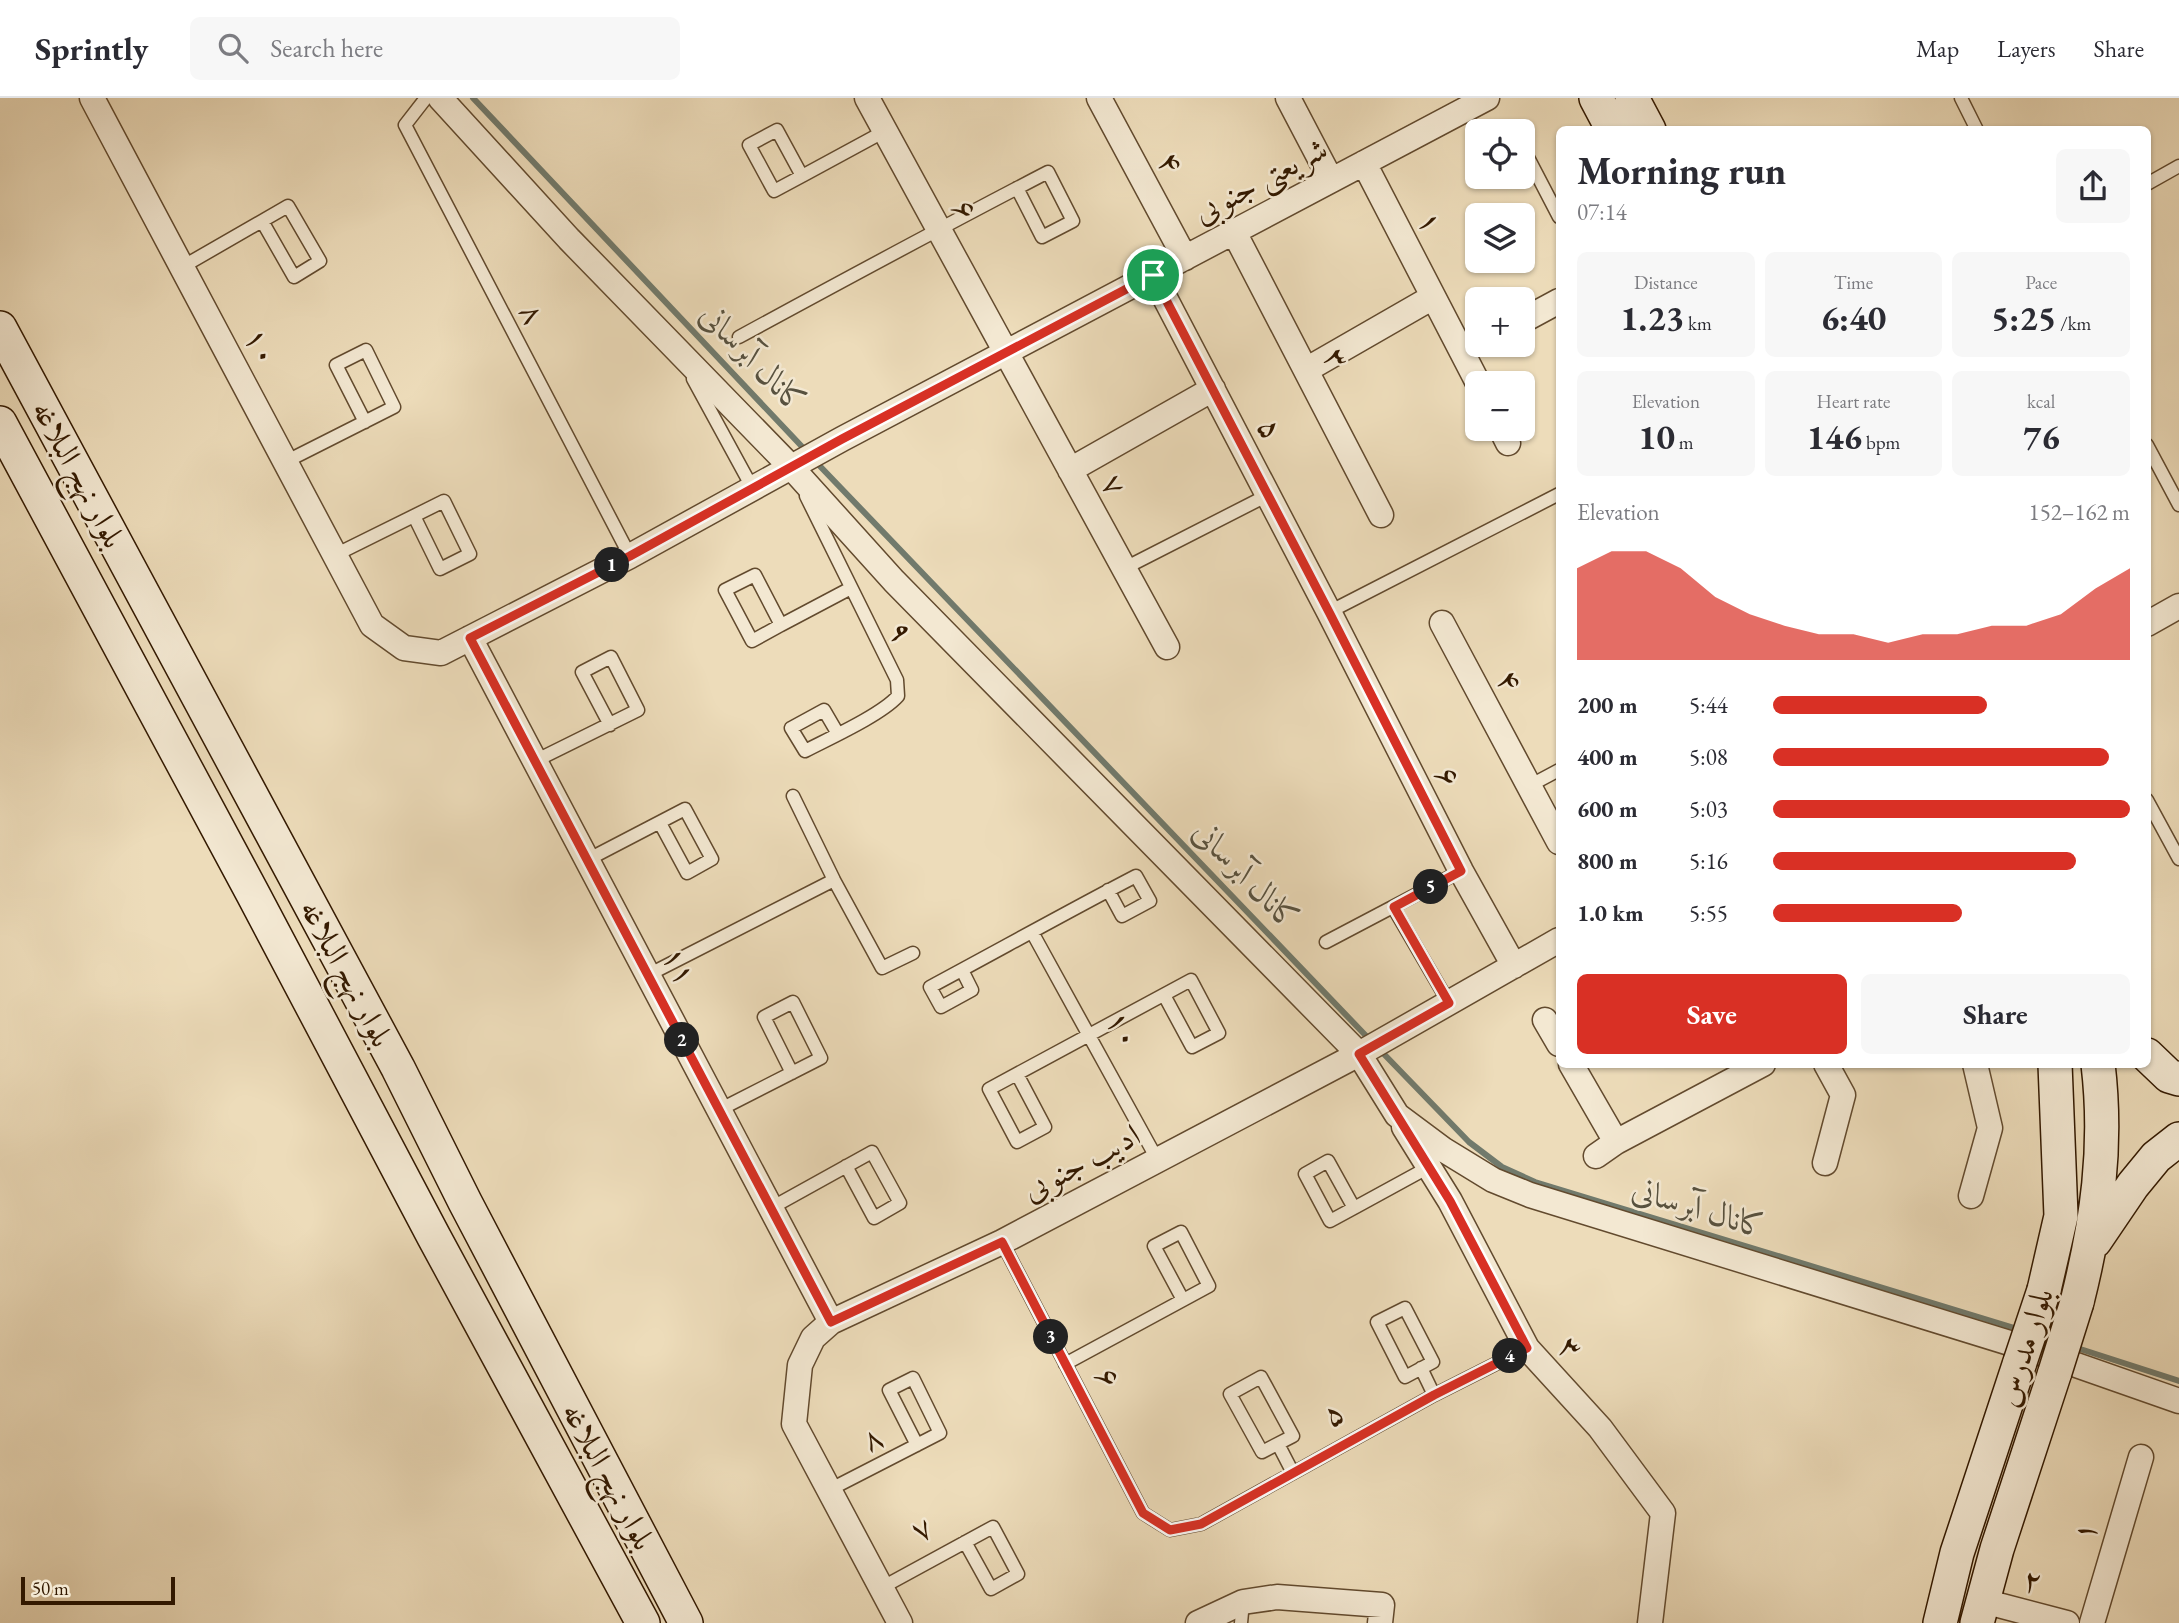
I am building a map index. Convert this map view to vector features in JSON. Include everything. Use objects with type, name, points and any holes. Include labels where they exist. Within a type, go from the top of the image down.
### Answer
[{"type":"main road","points":[[1596,98],[1611,126]]},
{"type":"main road","points":[[1632,98],[1647,126]]},
{"type":"main road","name":"بلوار نهج البلاغه","points":[[0,327],[398,1068],[686,1623]]},
{"type":"main road","name":"بلوار نهج البلاغه","points":[[0,423],[643,1623]]},
{"type":"main road","points":[[2151,1059],[2169,1076],[2179,1079]]},
{"type":"main road","name":"بلوار مدرس","points":[[1940,1623],[1957,1553],[2044,1290],[2061,1216],[2055,1068]]},
{"type":"main road","name":"بلوار مدرس","points":[[1980,1612],[1997,1549],[2077,1302],[2091,1246],[2102,1154],[2098,1068]]},
{"type":"main road","points":[[2091,1246],[2156,1157],[2179,1139]]},
{"type":"street","name":"۱۰","points":[[92,98],[372,625]]},
{"type":"street","name":"۳","points":[[440,98],[569,239],[792,468],[894,581],[1359,1054],[1450,1201],[1527,1348],[1600,1428],[1663,1513],[1650,1623]]},
{"type":"street","name":"۶","points":[[867,98],[1006,352]]},
{"type":"street","name":"۴","points":[[1100,98],[1185,258]]},
{"type":"street","points":[[1288,98],[1331,180]]},
{"type":"street","name":"شریعتی جنوبی","points":[[372,625],[404,648],[441,653],[630,556],[842,439],[1487,98]]},
{"type":"street","name":"۱","points":[[1364,163],[1433,297],[1465,342]]},
{"type":"street","name":"۳","points":[[1234,232],[1381,515]]},
{"type":"street","name":"۵","points":[[1153,275],[1329,612]]},
{"type":"street","points":[[1306,370],[1433,297]]},
{"type":"street","points":[[1535,314],[1556,303]]},
{"type":"street","name":"۷","points":[[1006,352],[1167,647]]},
{"type":"street","points":[[1070,470],[1213,389]]},
{"type":"street","points":[[2151,622],[2179,606]]},
{"type":"street","name":"۶","points":[[1329,612],[1461,871],[1514,966]]},
{"type":"street","name":"۴","points":[[1442,623],[1556,836]]},
{"type":"street","name":"۱۱","points":[[470,638],[831,1322]]},
{"type":"street","points":[[1449,1003],[1556,942]]},
{"type":"street","name":"ادیب جنوبی","points":[[831,1322],[1002,1242],[1359,1054],[1449,1003]]},
{"type":"street","points":[[1545,1020],[1556,1039]]},
{"type":"street","points":[[1573,1068],[1606,1149],[1747,1068]]},
{"type":"street","points":[[1825,1163],[1843,1095],[1828,1068]]},
{"type":"street","points":[[1971,1196],[1990,1128],[1976,1068]]},
{"type":"street","points":[[1396,1115],[1444,1150],[1493,1180],[1530,1195],[2042,1353],[2179,1401]]},
{"type":"street","points":[[831,1322],[813,1338],[800,1365],[794,1424],[900,1623]]},
{"type":"street","name":"۱","points":[[2092,1623],[2141,1457]]},
{"type":"street","points":[[1198,1623],[1242,1613],[1277,1597],[1381,1614]]},
{"type":"street","name":"۲","points":[[1980,1612],[2067,1623]]},
{"type":"lane","name":"۸","points":[[426,98],[405,125],[630,556]]},
{"type":"lane","points":[[1961,98],[1975,126]]},
{"type":"lane","points":[[802,176],[778,130],[749,145],[774,191],[802,176],[885,131]]},
{"type":"lane","points":[[2151,182],[2179,166]]},
{"type":"lane","points":[[1535,171],[1556,211]]},
{"type":"lane","points":[[739,337],[939,229],[1017,188],[1048,172],[1073,221],[1042,237],[1017,188]]},
{"type":"lane","points":[[182,267],[288,206],[320,261],[293,277],[262,221]]},
{"type":"lane","points":[[285,461],[365,422],[394,407],[366,350],[336,365],[365,422]]},
{"type":"lane","points":[[679,353],[753,489]]},
{"type":"lane","points":[[2151,452],[2179,505]]},
{"type":"lane","name":"۹","points":[[792,468],[897,680],[898,696],[891,704],[838,734],[805,751],[791,728],[824,710],[838,734]]},
{"type":"lane","points":[[1124,569],[1268,495]]},
{"type":"lane","points":[[1329,612],[1556,496]]},
{"type":"lane","points":[[335,555],[444,501],[470,554],[440,569],[414,516]]},
{"type":"lane","points":[[781,625],[755,575],[725,590],[752,641],[851,588]]},
{"type":"lane","points":[[535,761],[610,725],[638,710],[611,657],[582,672],[610,725]]},
{"type":"lane","points":[[1529,786],[1556,772]]},
{"type":"lane","points":[[793,796],[834,880],[882,968],[913,953]]},
{"type":"lane","points":[[2151,807],[2179,859]]},
{"type":"lane","points":[[587,860],[685,809],[712,859],[687,873],[660,823]]},
{"type":"lane","points":[[1326,942],[1461,871]]},
{"type":"lane","points":[[648,975],[834,880]]},
{"type":"lane","points":[[962,970],[1108,891]]},
{"type":"lane","points":[[1394,907],[1449,1003]]},
{"type":"lane","name":"۱۰","points":[[1032,932],[1157,1159]]},
{"type":"lane","points":[[1017,1074],[1045,1127],[1017,1142],[989,1089],[1191,980],[1219,1033],[1192,1048],[1164,995]]},
{"type":"lane","points":[[719,1110],[792,1073],[821,1058],[793,1002],[764,1017],[792,1073]]},
{"type":"lane","points":[[771,1208],[846,1166],[872,1152],[900,1203],[874,1218],[846,1166]]},
{"type":"lane","points":[[1354,1208],[1328,1161],[1305,1174],[1331,1221],[1429,1167]]},
{"type":"lane","points":[[1065,1364],[1209,1286],[1181,1232],[1154,1246],[1183,1300]]},
{"type":"lane","name":"۶","points":[[1002,1242],[1143,1513],[1170,1530]]},
{"type":"lane","points":[[1405,1308],[1433,1362],[1421,1368],[1405,1377],[1377,1322],[1405,1308]]},
{"type":"lane","name":"۵","points":[[1170,1530],[1201,1524],[1434,1395],[1527,1348]]},
{"type":"lane","points":[[1421,1368],[1434,1395]]},
{"type":"lane","points":[[1261,1377],[1293,1436],[1278,1444],[1262,1452],[1230,1394],[1261,1377]]},
{"type":"lane","name":"۸","points":[[828,1490],[917,1445],[940,1433],[913,1378],[890,1390],[917,1445]]},
{"type":"lane","points":[[1278,1444],[1293,1473]]},
{"type":"lane","name":"۷","points":[[881,1588],[965,1542],[993,1527],[1018,1573],[991,1589],[965,1542]]},
{"type":"waterway","name":"کانال آبرسانی","points":[[473,98],[808,453]]},
{"type":"waterway","name":"کانال آبرسانی","points":[[815,461],[1370,1040]]},
{"type":"waterway","name":"کانال آبرسانی","points":[[1380,1050],[1469,1142],[1502,1167],[1535,1182],[2021,1330]]},
{"type":"waterway","name":"کانال آبرسانی","points":[[2074,1347],[2179,1381]]},
{"type":"route","points":[[1153,275],[1461,871],[1394,907],[1449,1003],[1359,1054],[1450,1201],[1527,1348],[1434,1395],[1201,1524],[1170,1530],[1143,1513],[1002,1242],[831,1322],[470,638],[630,556],[842,439],[1153,275]]}]
